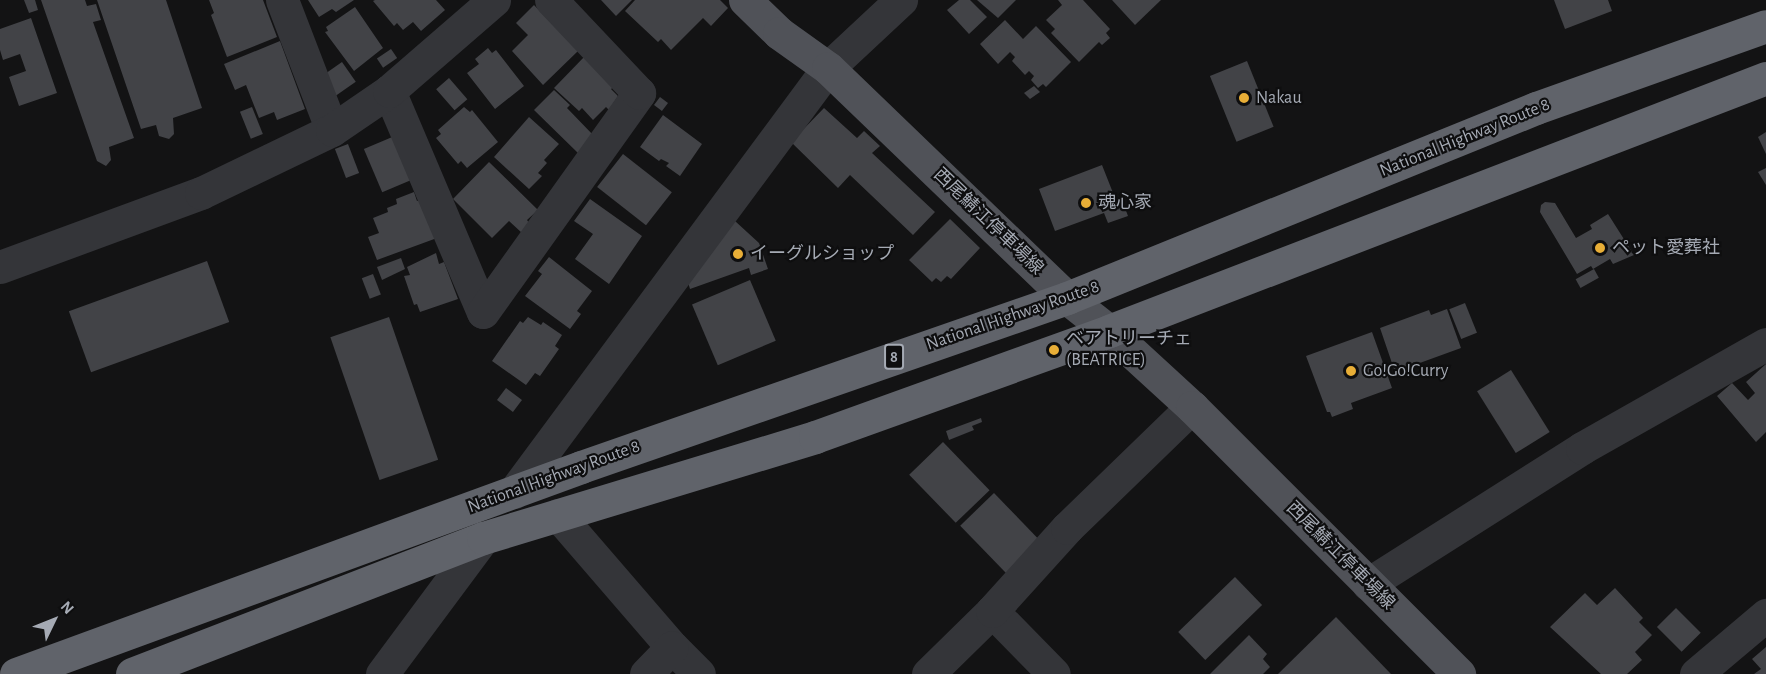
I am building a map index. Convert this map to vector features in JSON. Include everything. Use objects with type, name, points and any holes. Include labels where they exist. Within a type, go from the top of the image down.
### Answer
[{"type":"highway","name":"National Highway Route 8","points":[[16,674],[514,492],[1067,298],[1536,108],[1766,26]]},
{"type":"highway","name":"National Highway Route 8","points":[[132,674],[483,538],[815,437],[1109,331],[1766,78]]},
{"type":"main road","name":"西尾鯖江停車場線","points":[[745,0],[779,33],[828,68],[1067,298],[1109,331],[1192,407],[1459,674]]},
{"type":"street","points":[[282,0],[332,130]]},
{"type":"street","points":[[0,267],[201,193],[332,130],[389,91],[494,0]]},
{"type":"street","points":[[389,91],[483,312],[639,93],[551,0]]},
{"type":"street","points":[[514,492],[828,68],[901,0]]},
{"type":"street","points":[[1368,584],[1582,448],[1766,344]]},
{"type":"street","points":[[928,674],[992,611],[1067,528],[1192,407]]},
{"type":"street","points":[[558,515],[672,647],[699,674]]},
{"type":"street","points":[[382,674],[483,538]]},
{"type":"street","points":[[992,611],[1054,674]]},
{"type":"street","points":[[1696,674],[1766,615]]},
{"type":"street","points":[[646,674],[672,647]]},
{"type":"building","points":[[24,0],[35,0],[38,10],[29,13]]},
{"type":"building","points":[[41,0],[85,0],[87,6],[96,4],[101,20],[93,22],[134,138],[109,147],[111,160],[106,166],[97,161]]},
{"type":"building","points":[[97,0],[166,0],[202,108],[173,118],[174,134],[169,139],[159,136],[156,125],[141,129]]},
{"type":"building","points":[[209,0],[263,0],[277,37],[227,57],[211,15],[214,13]]},
{"type":"building","points":[[308,0],[354,0],[336,12],[332,9],[319,17]]},
{"type":"building","points":[[436,0],[445,10],[421,31],[413,22],[403,30],[397,23],[394,26],[373,1]]},
{"type":"building","points":[[601,0],[632,0],[616,16]]},
{"type":"building","points":[[635,0],[720,0],[728,8],[711,26],[703,18],[671,50],[661,39],[658,42],[625,11]]},
{"type":"building","points":[[959,0],[970,0],[987,17],[969,34],[947,10]]},
{"type":"building","points":[[977,0],[1016,0],[998,18]]},
{"type":"building","points":[[1058,0],[1083,0],[1110,29],[1106,33],[1110,38],[1102,45],[1099,42],[1079,62],[1051,33],[1055,29],[1046,20],[1062,5]]},
{"type":"building","points":[[1112,0],[1161,0],[1135,25]]},
{"type":"building","points":[[1554,0],[1608,0],[1612,11],[1565,29]]},
{"type":"building","points":[[534,5],[578,51],[543,85],[512,51],[528,35],[516,23]]},
{"type":"building","points":[[355,7],[383,48],[354,71],[325,32],[328,31],[326,27]]},
{"type":"building","points":[[31,18],[57,93],[19,106],[9,77],[26,71],[20,54],[3,60],[0,50],[0,29]]},
{"type":"building","points":[[1005,20],[1023,39],[1036,26],[1071,62],[1046,87],[1043,84],[1038,88],[1031,80],[1034,76],[1029,71],[1025,75],[1012,61],[1015,57],[1010,52],[998,64],[980,44]]},
{"type":"building","points":[[280,41],[305,109],[277,120],[274,112],[259,118],[246,85],[235,90],[224,64]]},
{"type":"building","points":[[488,48],[492,53],[496,50],[524,86],[495,109],[467,73],[479,64],[475,59]]},
{"type":"building","points":[[391,49],[397,58],[383,68],[377,59]]},
{"type":"building","points":[[585,56],[615,86],[611,89],[618,96],[609,110],[606,107],[593,120],[582,108],[579,111],[554,88]]},
{"type":"building","points":[[1247,61],[1274,127],[1237,142],[1210,76]]},
{"type":"building","points":[[342,62],[356,82],[336,95],[322,76]]},
{"type":"building","points":[[449,78],[467,99],[455,110],[436,89]]},
{"type":"building","points":[[1034,86],[1040,92],[1030,99],[1024,93]]},
{"type":"building","points":[[554,90],[570,105],[567,108],[595,137],[579,154],[534,110]]},
{"type":"building","points":[[660,97],[668,103],[662,111],[654,105]]},
{"type":"building","points":[[252,107],[263,134],[251,139],[240,112]]},
{"type":"building","points":[[464,107],[470,112],[472,110],[498,142],[467,168],[461,161],[458,164],[436,138],[441,134],[438,130]]},
{"type":"building","points":[[824,108],[857,138],[864,131],[880,146],[872,153],[935,212],[913,235],[850,175],[838,188],[791,142]]},
{"type":"building","points":[[663,115],[702,144],[680,176],[666,166],[669,163],[661,159],[659,161],[640,147]]},
{"type":"building","points":[[529,117],[559,144],[544,160],[547,163],[538,173],[542,176],[529,189],[494,157]]},
{"type":"building","points":[[1766,132],[1766,154],[1758,137]]},
{"type":"building","points":[[397,135],[415,178],[382,192],[364,149]]},
{"type":"building","points":[[348,144],[359,173],[346,178],[335,149]]},
{"type":"building","points":[[623,154],[672,192],[646,225],[597,187]]},
{"type":"building","points":[[489,162],[538,210],[527,220],[530,224],[522,233],[509,221],[492,238],[453,199]]},
{"type":"building","points":[[1102,165],[1117,203],[1122,200],[1128,216],[1108,223],[1104,213],[1055,231],[1039,189]]},
{"type":"building","points":[[1766,168],[1766,185],[1758,172]]},
{"type":"building","points":[[414,192],[417,201],[422,199],[437,238],[377,260],[368,237],[379,233],[373,218],[388,212],[387,208],[397,204],[396,199]]},
{"type":"building","points":[[590,199],[642,236],[609,284],[575,259],[593,234],[574,221]]},
{"type":"building","points":[[1545,202],[1555,203],[1576,238],[1592,229],[1590,225],[1608,214],[1634,255],[1613,264],[1610,259],[1593,269],[1591,266],[1577,274],[1540,212],[1541,205]]},
{"type":"building","points":[[950,219],[980,248],[951,279],[947,276],[941,282],[936,278],[932,282],[909,260]]},
{"type":"building","points":[[735,221],[759,243],[768,269],[751,275],[749,268],[690,289],[687,279]]},
{"type":"building","points":[[436,253],[439,264],[444,262],[458,299],[420,312],[417,304],[414,305],[404,276],[410,275],[407,267]]},
{"type":"building","points":[[549,257],[592,291],[577,311],[581,314],[570,329],[525,296],[542,274],[538,271]]},
{"type":"building","points":[[401,258],[405,269],[382,280],[377,267]]},
{"type":"building","points":[[207,261],[229,322],[91,372],[69,311]]},
{"type":"building","points":[[1594,269],[1599,278],[1580,288],[1576,279]]},
{"type":"building","points":[[373,274],[381,295],[370,299],[362,278]]},
{"type":"building","points":[[750,280],[776,341],[718,365],[692,305]]},
{"type":"building","points":[[1465,303],[1477,333],[1461,339],[1449,309]]},
{"type":"building","points":[[1447,309],[1461,348],[1395,372],[1380,328],[1429,310],[1431,315]]},
{"type":"building","points":[[389,317],[438,460],[380,480],[330,337]]},
{"type":"building","points":[[528,317],[541,325],[543,322],[562,335],[555,346],[559,349],[540,376],[535,373],[526,385],[492,361],[520,321],[523,323]]},
{"type":"building","points":[[1372,332],[1392,388],[1351,403],[1353,409],[1332,417],[1330,412],[1327,412],[1306,356]]},
{"type":"building","points":[[1766,364],[1766,432],[1756,442],[1717,396],[1732,383],[1748,400],[1755,393],[1746,382]]},
{"type":"building","points":[[1511,370],[1550,432],[1516,453],[1477,391]]},
{"type":"building","points":[[506,388],[522,400],[513,412],[497,400]]},
{"type":"building","points":[[981,418],[982,422],[972,426],[974,430],[949,440],[946,431]]},
{"type":"building","points":[[943,442],[990,490],[956,523],[909,475]]},
{"type":"building","points":[[994,493],[1041,541],[1007,574],[960,526]]},
{"type":"building","points":[[1235,577],[1262,605],[1205,660],[1178,632]]},
{"type":"building","points":[[1615,588],[1643,618],[1639,622],[1652,635],[1635,652],[1642,660],[1627,674],[1601,674],[1550,627],[1585,593],[1597,605]]},
{"type":"building","points":[[1676,608],[1701,633],[1682,652],[1657,627]]},
{"type":"building","points":[[1336,617],[1391,674],[1278,674]]},
{"type":"building","points":[[1249,635],[1267,654],[1263,659],[1270,667],[1263,674],[1210,674]]},
{"type":"building","points":[[1766,647],[1766,674],[1754,674],[1761,669],[1752,659]]},
{"type":"place","name":"Nakau","points":[[1244,98]]},
{"type":"place","name":"魂心家","points":[[1086,203]]},
{"type":"place","name":"ペット愛葬社","points":[[1600,248]]},
{"type":"place","name":"イーグルショップ","points":[[738,254]]},
{"type":"place","name":"ベアトリーチェ (BEATRICE)","points":[[1054,350]]},
{"type":"place","name":"Go!Go!Curry","points":[[1351,371]]}]
